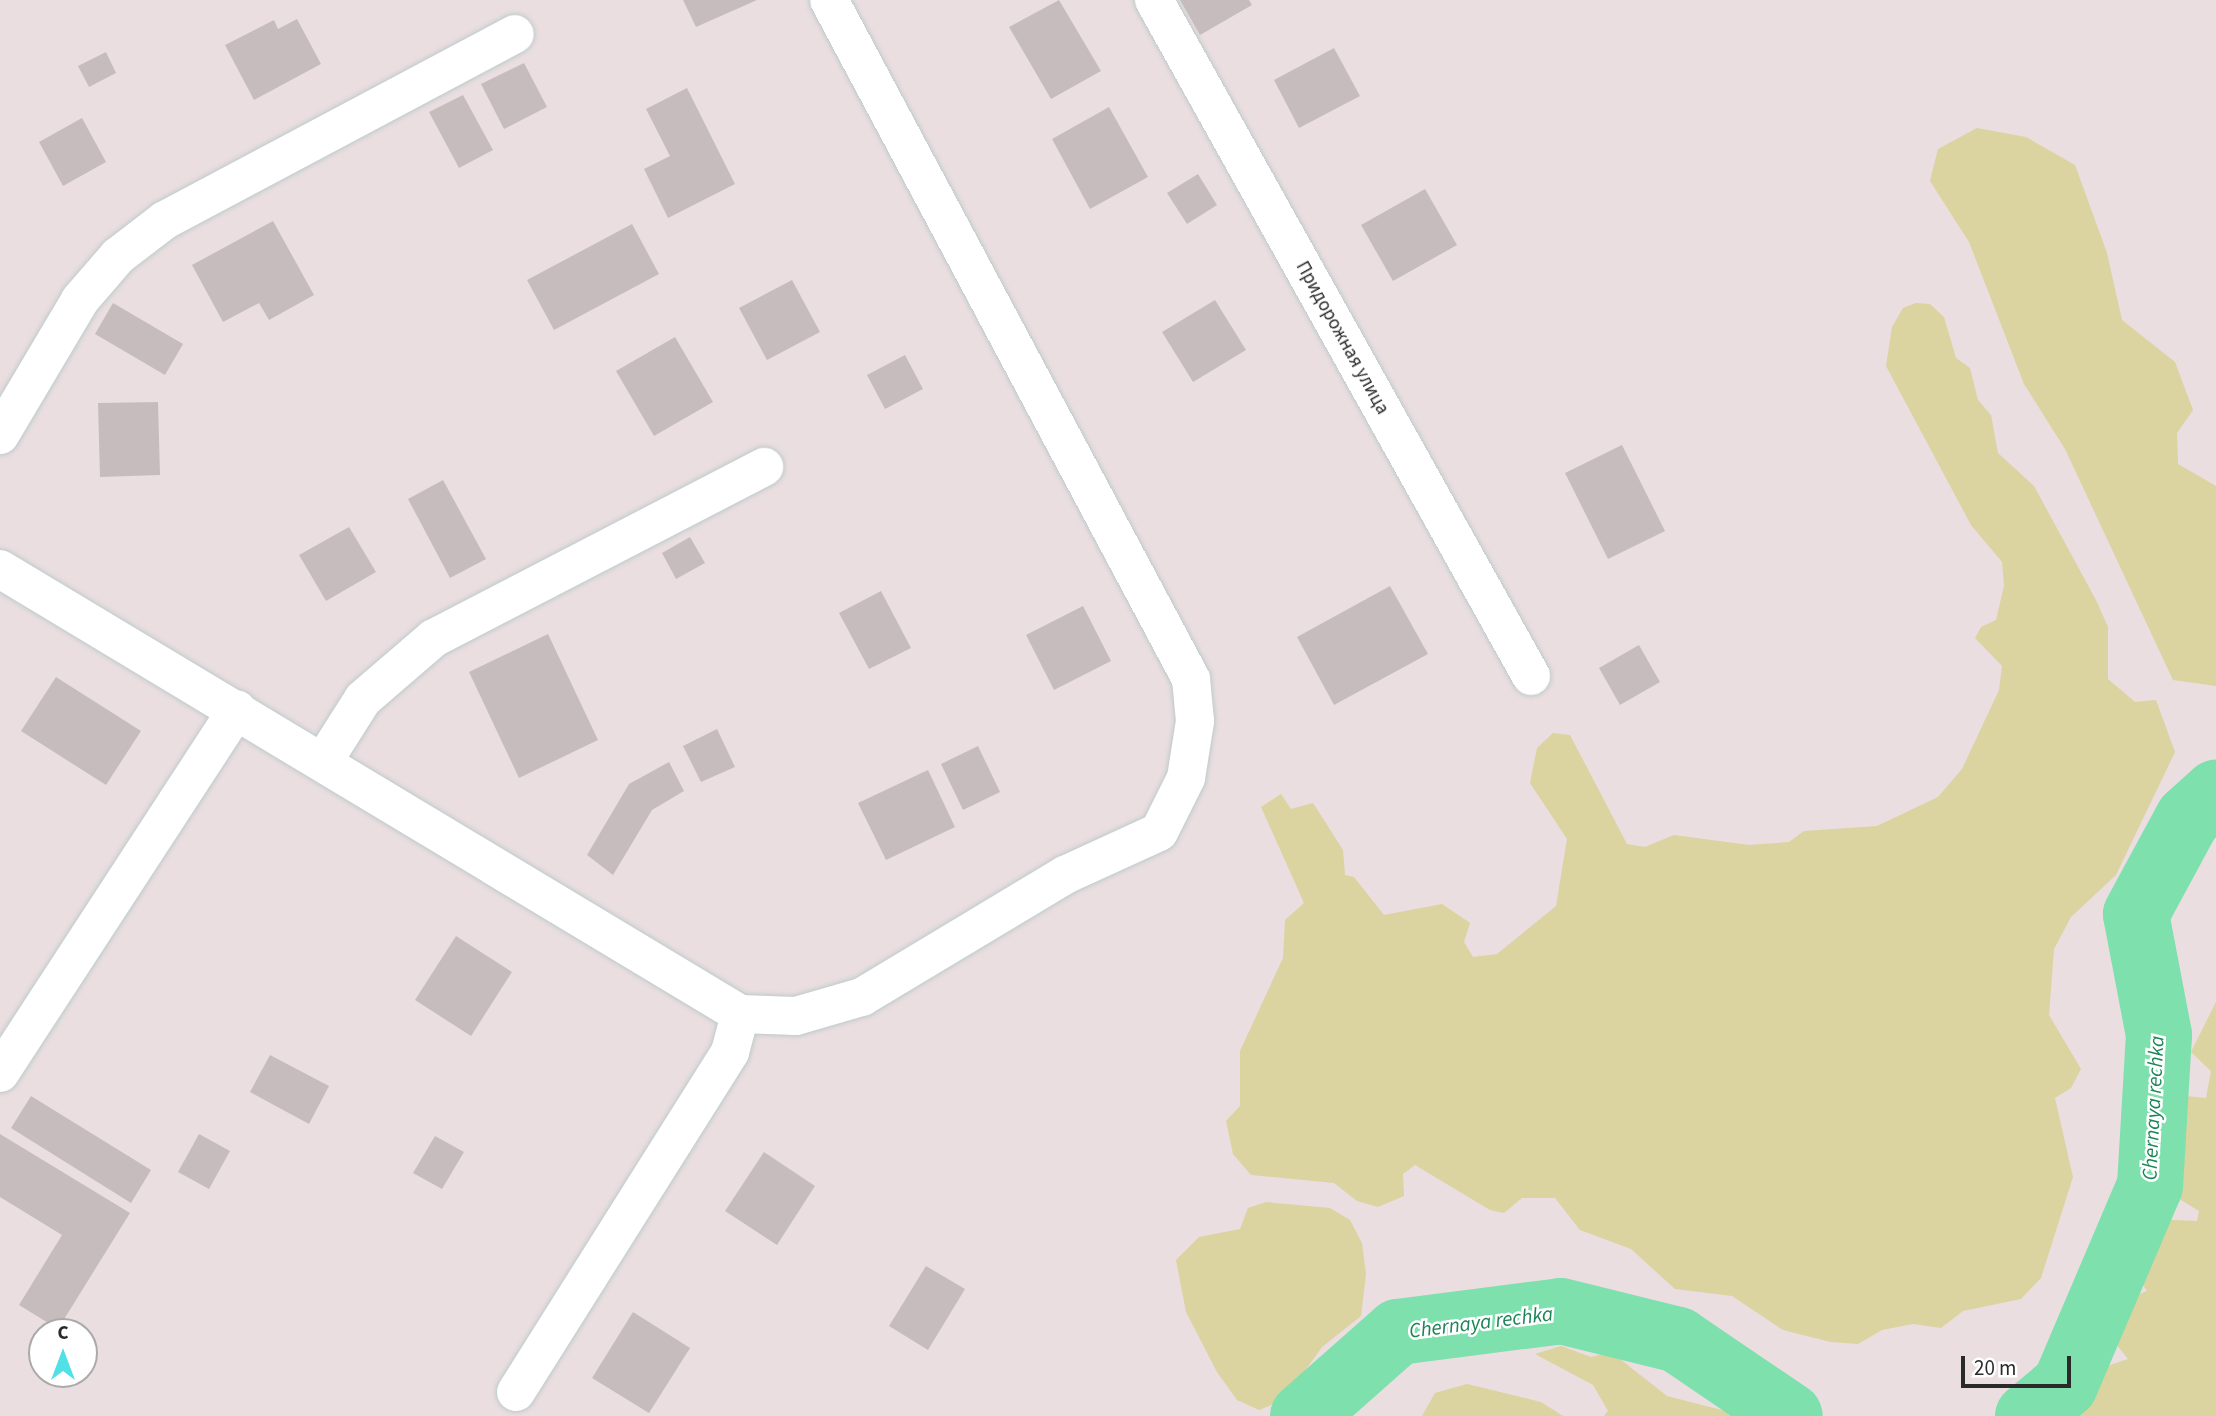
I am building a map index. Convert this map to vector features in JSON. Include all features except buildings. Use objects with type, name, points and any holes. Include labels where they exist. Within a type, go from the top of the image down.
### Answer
[{"type":"street","points":[[0,569],[740,1014],[796,1016],[862,997],[1065,874],[1159,832],[1186,778],[1195,721],[1191,679],[829,0]]},
{"type":"street","name":"Придорожная улица","points":[[1154,0],[1531,676]]},
{"type":"street","points":[[0,435],[80,300],[118,256],[165,220],[515,34]]},
{"type":"street","points":[[323,762],[363,699],[434,638],[764,467]]},
{"type":"street","points":[[0,1073],[237,710]]},
{"type":"street","points":[[516,1392],[730,1052],[740,1014]]},
{"type":"shaded area","points":[[1977,128],[2026,137],[2075,165],[2107,253],[2122,320],[2175,362],[2193,410],[2177,433],[2178,464],[2216,486],[2216,686],[2173,680],[2065,449],[2024,384],[1969,242],[1930,181],[1938,149]]},
{"type":"shaded area","points":[[1916,303],[1930,304],[1944,317],[1956,358],[1970,368],[1978,400],[1991,415],[1998,453],[2034,486],[2096,600],[2108,627],[2108,679],[2135,702],[2156,700],[2175,752],[2116,875],[2071,917],[2054,949],[2049,1015],[2081,1069],[2071,1088],[2055,1098],[2073,1177],[2041,1278],[2021,1299],[1963,1311],[1941,1328],[1913,1324],[1882,1330],[1858,1344],[1831,1342],[1783,1330],[1732,1296],[1675,1289],[1631,1249],[1580,1230],[1555,1198],[1522,1198],[1504,1213],[1490,1210],[1415,1165],[1403,1174],[1404,1196],[1378,1207],[1357,1201],[1334,1183],[1251,1175],[1233,1154],[1226,1121],[1240,1106],[1240,1051],[1283,958],[1285,920],[1304,903],[1261,807],[1281,794],[1291,809],[1313,803],[1343,850],[1345,875],[1354,877],[1384,915],[1442,904],[1470,923],[1464,942],[1473,957],[1497,954],[1556,906],[1567,839],[1530,783],[1537,748],[1553,733],[1570,735],[1627,844],[1645,847],[1674,835],[1749,845],[1789,842],[1804,831],[1877,826],[1938,797],[1962,769],[1999,690],[2002,666],[1975,638],[1981,627],[1996,620],[2004,586],[2002,562],[1971,525],[1886,366],[1892,327],[1903,308]]},
{"type":"shaded area","points":[[2216,1002],[2216,1416],[2053,1416],[2066,1380],[2128,1359],[2113,1340],[2112,1322],[2122,1301],[2147,1291],[2114,1244],[2118,1229],[2129,1218],[2197,1221],[2199,1211],[2181,1200],[2171,1183],[2168,1127],[2176,1095],[2206,1098],[2211,1071],[2191,1052]]},
{"type":"shaded area","points":[[1266,1202],[1330,1208],[1350,1220],[1362,1243],[1366,1274],[1361,1316],[1322,1347],[1284,1400],[1259,1410],[1237,1400],[1217,1372],[1186,1312],[1176,1260],[1199,1237],[1240,1229],[1248,1208]]},
{"type":"shaded area","points":[[1561,1346],[1591,1357],[1611,1352],[1667,1396],[1745,1416],[1604,1416],[1608,1411],[1593,1385],[1535,1354]]},
{"type":"shaded area","points":[[1467,1384],[1541,1402],[1563,1416],[1422,1416],[1435,1393]]},
{"type":"waterway","name":"Chernaya rechka","points":[[2028,1416],[2065,1385],[2150,1186],[2159,1035],[2136,914],[2188,818],[2216,793]]},
{"type":"waterway","name":"Chernaya rechka","points":[[1303,1416],[1398,1332],[1561,1311],[1678,1340],[1790,1416]]}]
